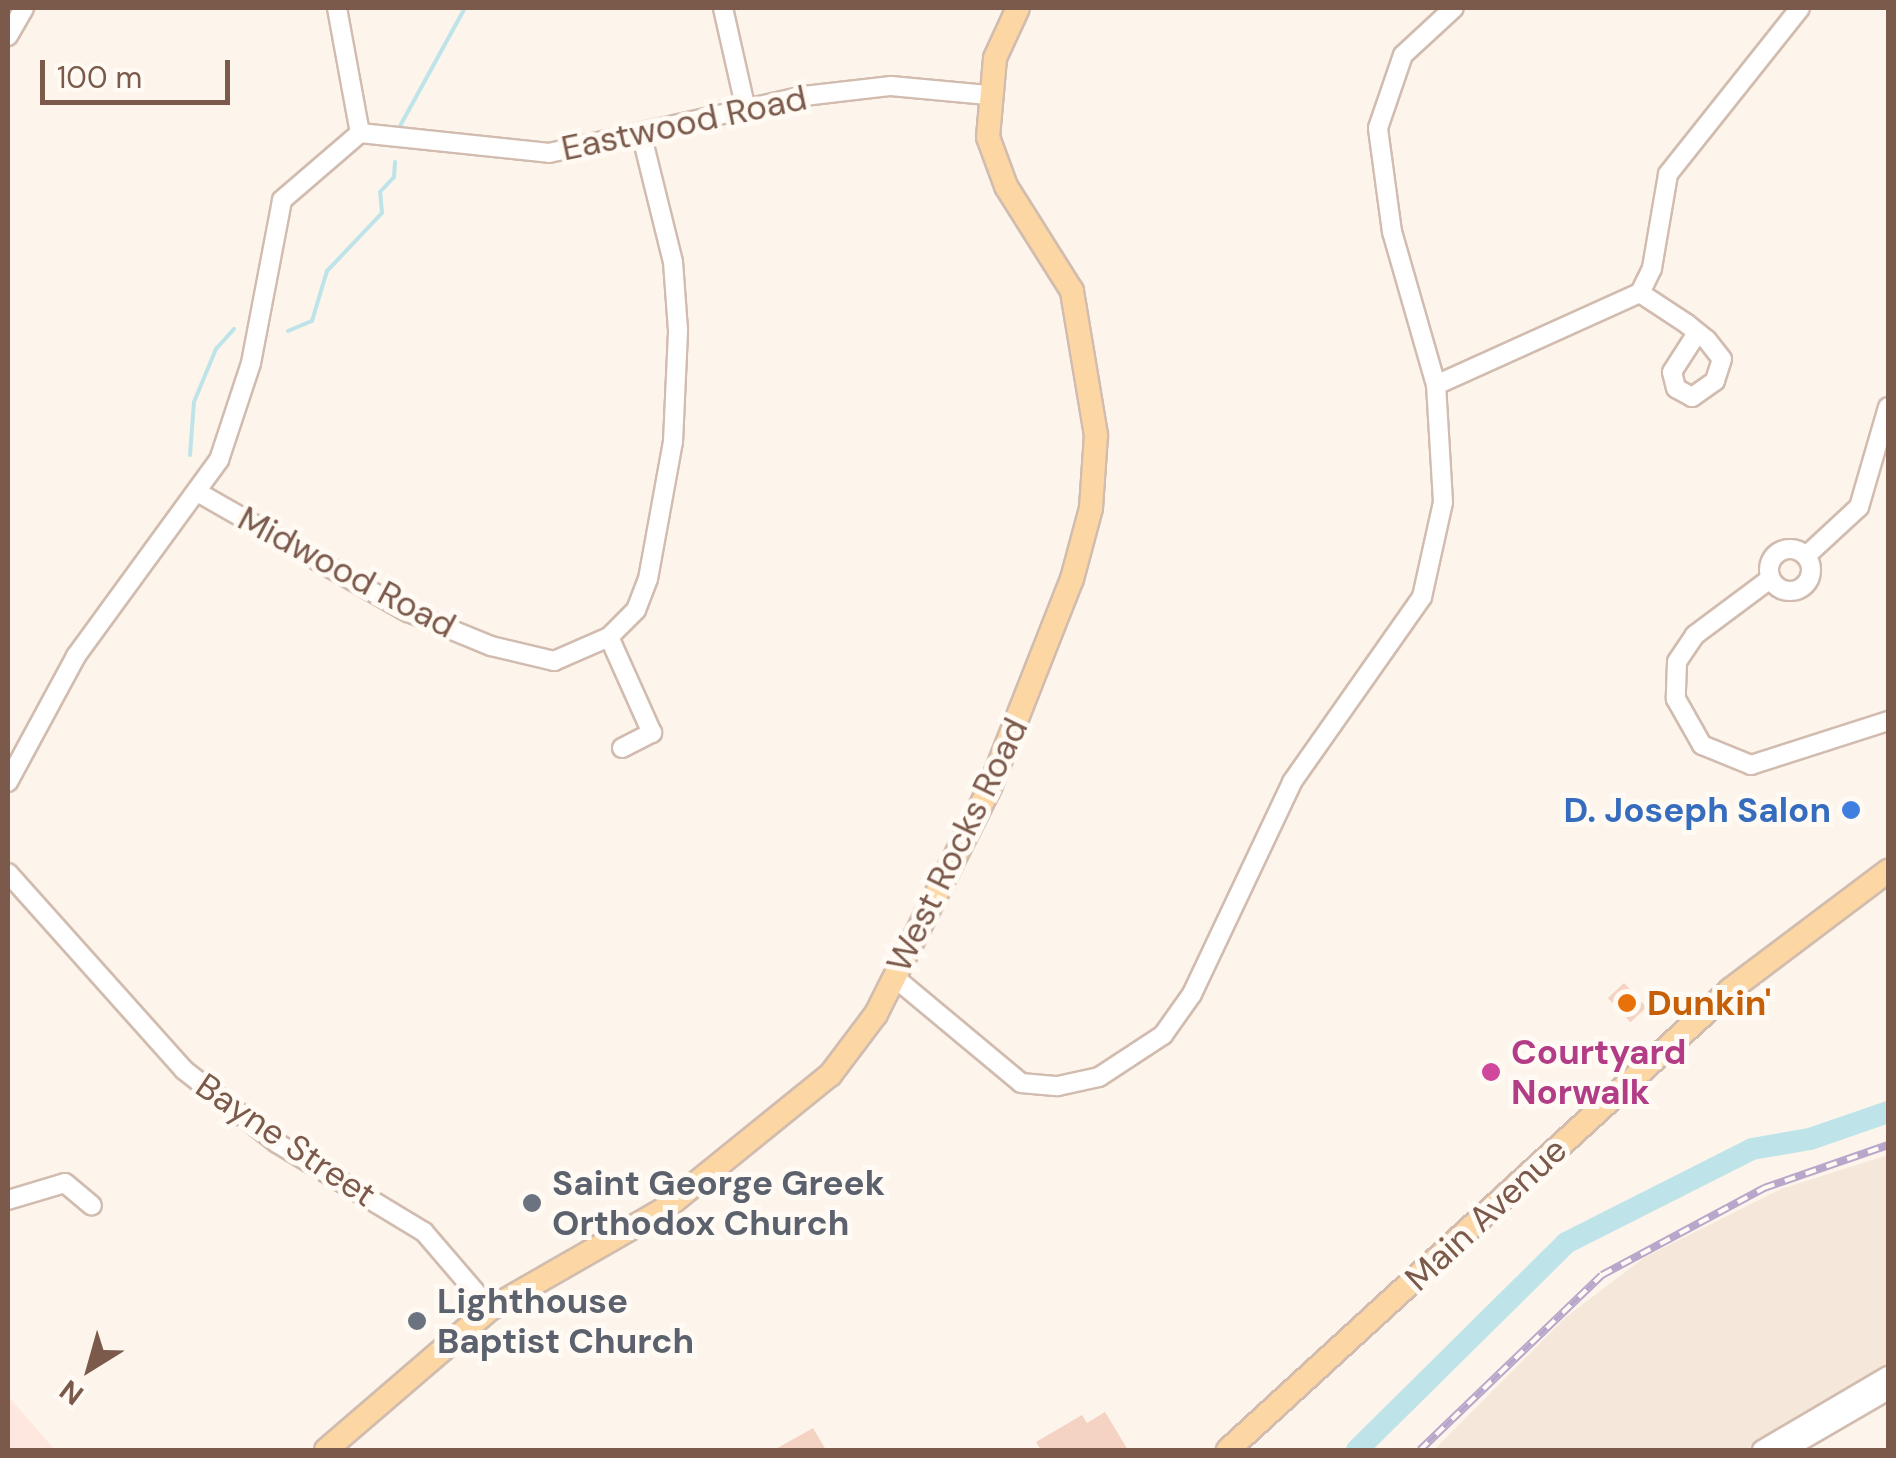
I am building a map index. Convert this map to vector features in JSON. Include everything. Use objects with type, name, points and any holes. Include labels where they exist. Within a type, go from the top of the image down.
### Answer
[{"type":"main road","name":"West Rocks Road","points":[[326,1450],[490,1309],[648,1220],[791,1111],[848,1056],[894,978],[1010,738],[1091,508],[1096,435],[1083,326],[1072,291],[997,168],[988,95],[1018,8]]},
{"type":"main road","name":"Main Avenue","points":[[1228,1450],[1730,990],[1888,872]]},
{"type":"street","points":[[8,36],[24,8]]},
{"type":"street","points":[[8,782],[76,656],[200,492],[237,418],[282,200],[360,133],[337,8]]},
{"type":"street","points":[[723,8],[745,106]]},
{"type":"street","points":[[894,978],[1021,1083],[1058,1086],[1099,1076],[1163,1035],[1192,994],[1292,782],[1428,584],[1443,502],[1436,385],[1392,232],[1378,128],[1403,55],[1454,8]]},
{"type":"street","points":[[1436,385],[1640,293],[1652,268],[1668,174],[1800,8]]},
{"type":"street","name":"Eastwood Road","points":[[360,133],[549,153],[745,106],[890,86],[988,95]]},
{"type":"street","points":[[622,748],[645,742],[652,721],[609,636],[636,610],[648,579],[675,406],[672,262],[641,133]]},
{"type":"street","points":[[1640,293],[1697,333]]},
{"type":"street","points":[[1770,579],[1778,589],[1798,590],[1808,582],[1808,559],[1859,507],[1888,407]]},
{"type":"street","name":"Midwood Road","points":[[200,492],[408,612],[491,646],[554,660],[609,636]]},
{"type":"street","points":[[1808,559],[1776,553],[1770,579],[1695,634],[1677,662],[1676,699],[1702,745],[1751,765],[1888,721]]},
{"type":"street","name":"Bayne Street","points":[[8,874],[184,1070],[277,1142],[424,1232],[490,1309]]},
{"type":"street","points":[[8,1200],[64,1183],[92,1206]]},
{"type":"street","points":[[1762,1450],[1888,1376]]},
{"type":"street","points":[[1785,1450],[1888,1390]]},
{"type":"shaded area","points":[[1888,1155],[1888,1371],[1758,1450],[1434,1450],[1566,1317],[1645,1257],[1781,1189]]},
{"type":"shaded area","points":[[8,1396],[55,1450],[8,1450]]},
{"type":"building","name":"Dunkin'","points":[[1624,983],[1647,1007],[1630,1022],[1608,998]]},
{"type":"building","points":[[1105,1412],[1128,1450],[1041,1450],[1036,1442],[1082,1415],[1087,1423]]},
{"type":"building","points":[[813,1428],[826,1450],[774,1450]]},
{"type":"waterway","points":[[400,126],[465,8]]},
{"type":"waterway","points":[[288,331],[312,321],[327,271],[382,213],[380,192],[394,177],[395,162]]},
{"type":"waterway","points":[[190,455],[194,402],[216,349],[234,329]]},
{"type":"waterway","points":[[1357,1450],[1566,1243],[1752,1149],[1810,1139],[1888,1112]]},
{"type":"railway","points":[[1420,1450],[1602,1275],[1764,1188],[1888,1145]]},
{"type":"place","name":"D. Joseph Salon","points":[[1851,810]]},
{"type":"place","name":"Dunkin'","points":[[1627,1003]]},
{"type":"place","name":"Courtyard Norwalk","points":[[1491,1072]]},
{"type":"place","name":"Saint George Greek Orthodox Church","points":[[532,1203]]},
{"type":"place","name":"Lighthouse Baptist Church","points":[[417,1321]]}]
